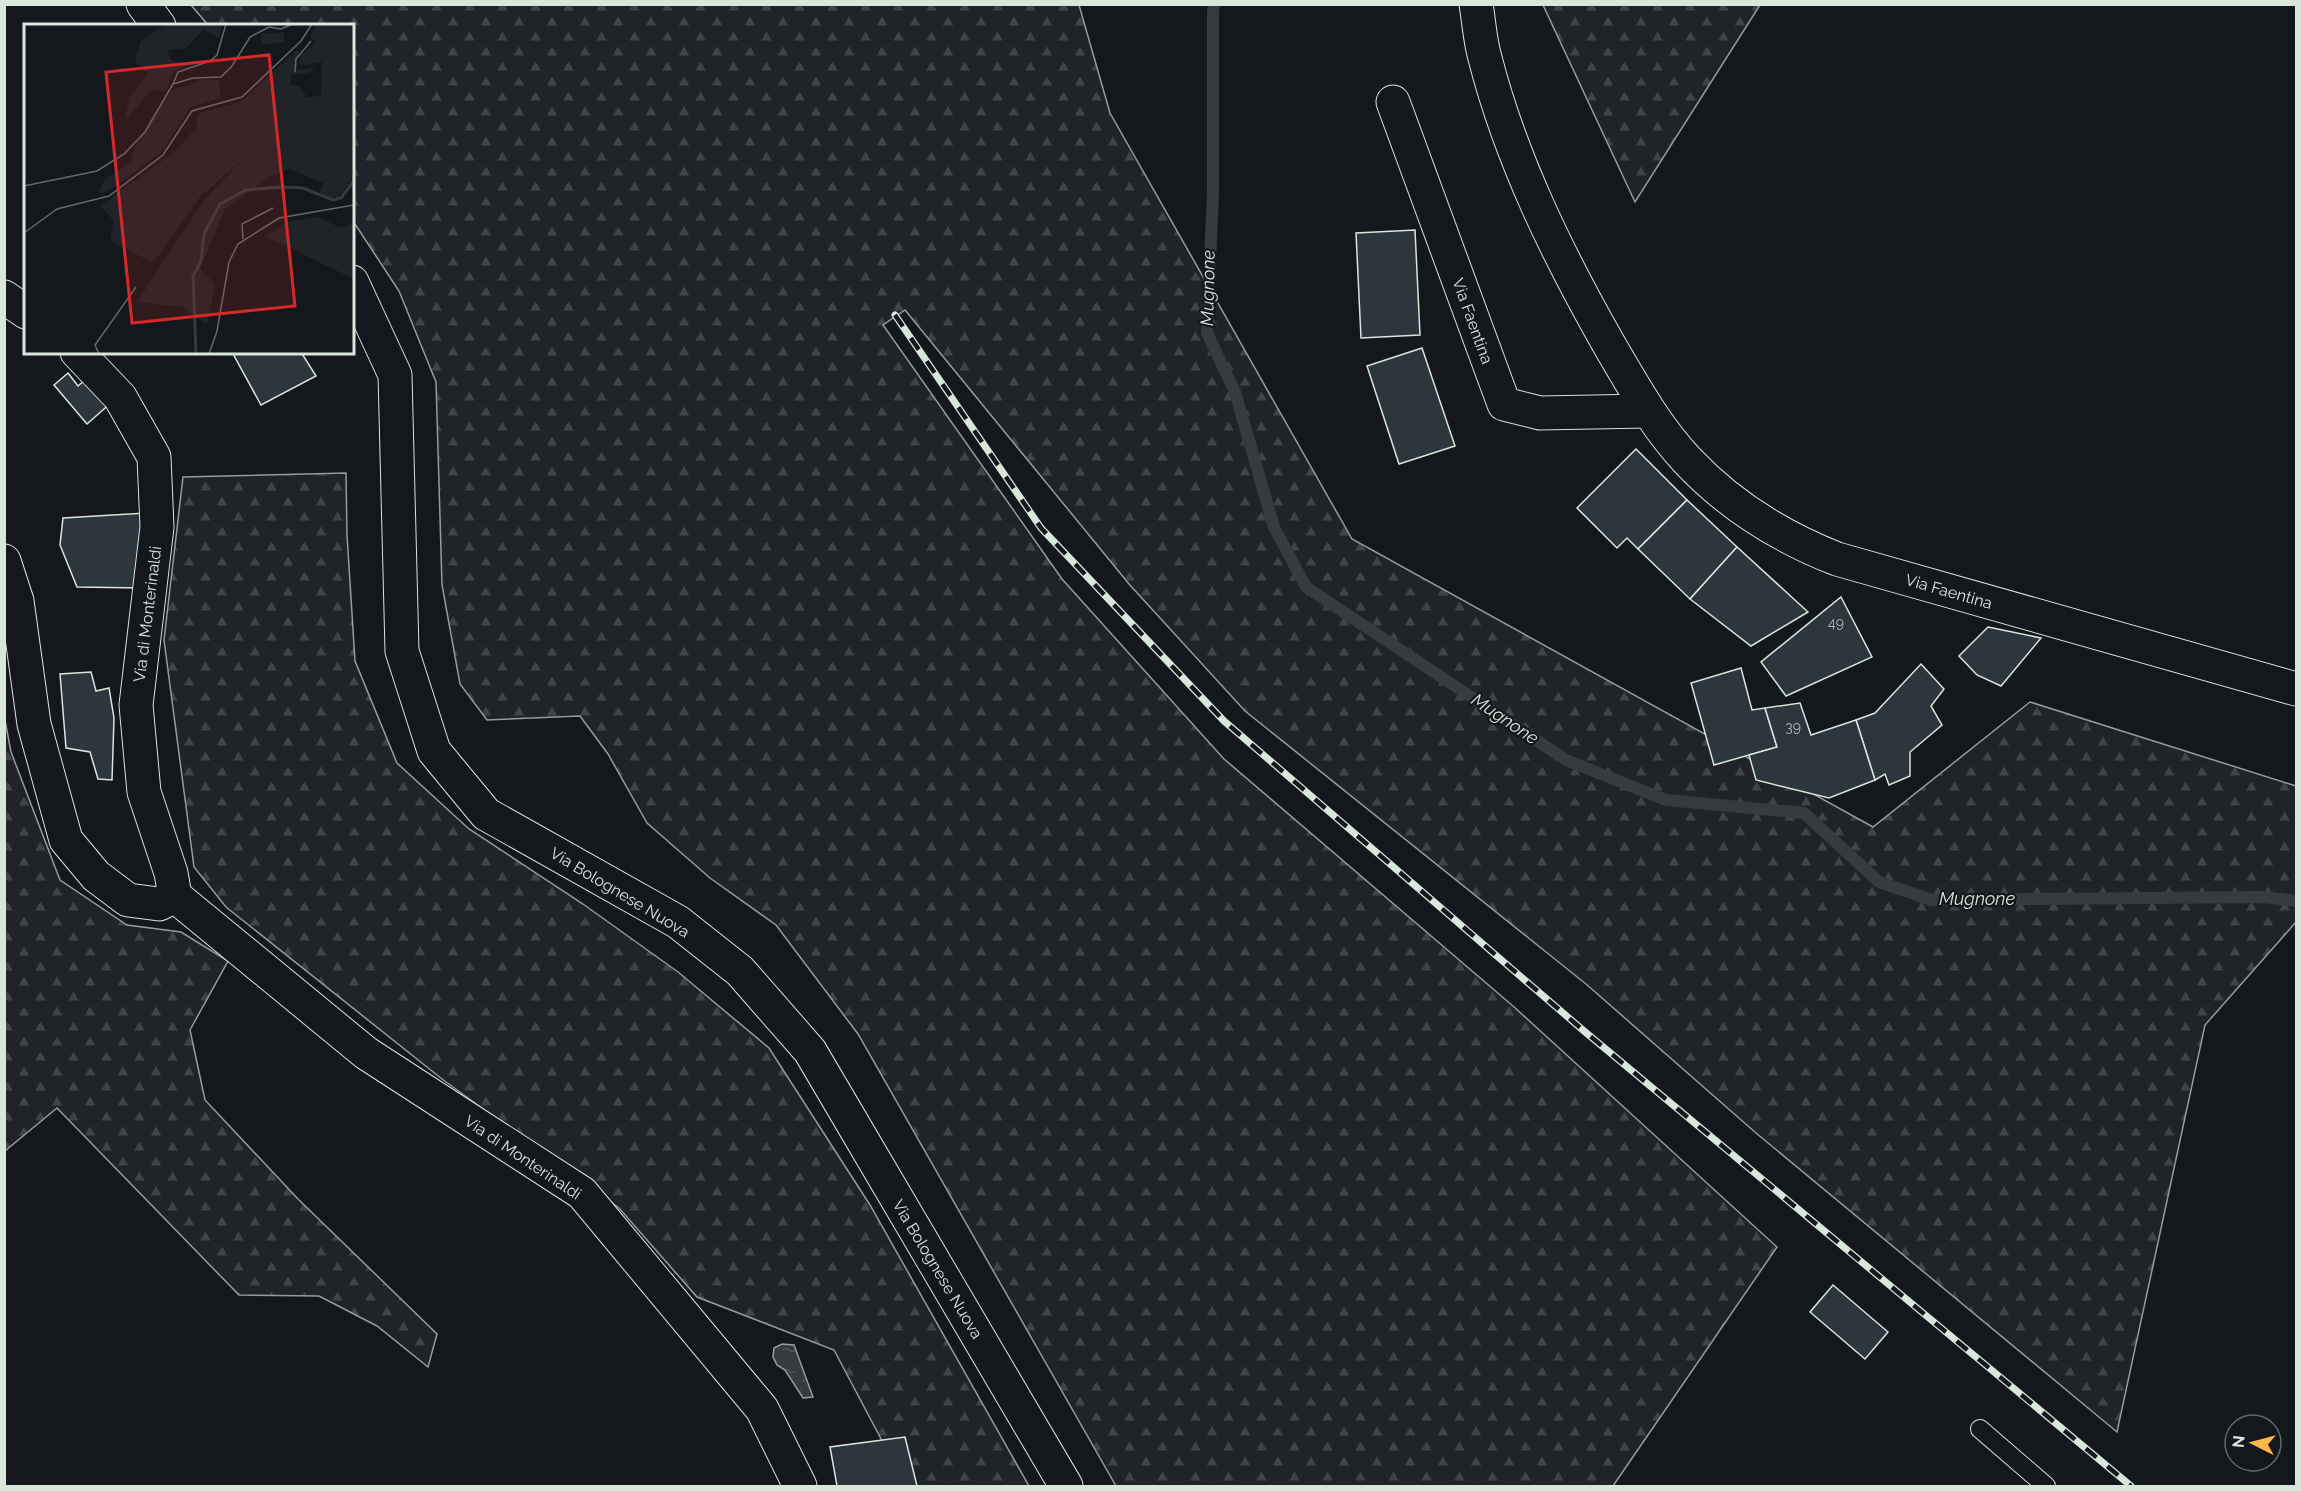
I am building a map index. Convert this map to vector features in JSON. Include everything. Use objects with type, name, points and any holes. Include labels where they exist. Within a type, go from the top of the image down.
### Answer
[{"type":"main road","points":[[143,4],[158,24]]},
{"type":"main road","name":"Via Faentina","points":[[1476,4],[1485,57],[1512,146],[1577,288],[1647,411],[1687,461],[1746,513],[1807,547],[1837,559],[2296,689]]},
{"type":"main road","name":"Via Faentina","points":[[1393,102],[1504,404],[1540,413],[1647,411]]},
{"type":"main road","name":"Via Bolognese Nuova","points":[[354,286],[395,375],[402,651],[434,751],[486,814],[678,922],[740,971],[810,1051],[1066,1486]]},
{"type":"main road","points":[[4,297],[24,311]]},
{"type":"main road","name":"Via di Monterinaldi","points":[[79,354],[120,397],[154,457],[157,527],[136,705],[144,792],[171,873],[175,896],[366,1053],[582,1193],[762,1409],[800,1486]]},
{"type":"main road","points":[[4,561],[17,601],[34,724],[66,840],[96,876],[128,900],[159,904],[175,896]]},
{"type":"lane","points":[[1980,1429],[2046,1486]]},
{"type":"green space","points":[[191,5],[1079,5],[1110,113],[1352,539],[1873,827],[2030,702],[2296,786],[2296,922],[2205,1025],[2117,1432],[1756,1133],[1586,984],[1245,711],[1129,584],[905,310],[883,325],[1062,579],[1224,759],[1513,1006],[1777,1247],[1613,1486],[1116,1486],[858,1034],[776,925],[710,878],[647,823],[608,754],[580,716],[487,720],[460,684],[442,585],[436,382],[399,291],[354,223],[354,24],[207,24]]},
{"type":"green space","points":[[1543,5],[1760,5],[1635,202]]},
{"type":"green space","points":[[346,473],[347,535],[355,661],[397,763],[469,829],[583,904],[678,972],[769,1048],[870,1205],[1029,1486],[906,1486],[834,1350],[697,1297],[619,1208],[442,1079],[226,907],[194,867],[164,640],[183,477]]},
{"type":"green space","points":[[5,720],[11,752],[60,880],[127,925],[181,932],[228,961],[190,1030],[205,1100],[298,1199],[437,1334],[428,1367],[377,1326],[319,1296],[239,1295],[57,1108],[5,1151]]},
{"type":"water","points":[[782,1344],[794,1345],[813,1397],[803,1398],[785,1370],[777,1365],[773,1357],[774,1348]]},
{"type":"building","points":[[1415,230],[1420,335],[1361,338],[1356,233]]},
{"type":"building","points":[[1422,348],[1455,446],[1399,464],[1367,366]]},
{"type":"building","points":[[233,354],[302,354],[316,376],[261,405]]},
{"type":"building","points":[[68,373],[78,386],[91,375],[113,401],[87,424],[54,385]]},
{"type":"building","points":[[1636,449],[1687,500],[1638,549],[1627,538],[1617,548],[1577,508]]},
{"type":"building","points":[[1687,500],[1737,547],[1690,599],[1638,549]]},
{"type":"building","points":[[146,513],[143,588],[77,587],[60,545],[63,518]]},
{"type":"building","points":[[1737,547],[1808,612],[1751,646],[1690,599]]},
{"type":"building","points":[[1841,597],[1872,657],[1786,696],[1761,662]]},
{"type":"building","points":[[1988,627],[2041,638],[2001,686],[1977,675],[1959,656]]},
{"type":"building","points":[[1921,664],[1944,689],[1931,706],[1942,725],[1910,752],[1910,776],[1889,785],[1885,774],[1875,780],[1856,720],[1875,713]]},
{"type":"building","points":[[1741,668],[1752,710],[1765,708],[1777,747],[1714,765],[1691,683]]},
{"type":"building","points":[[91,672],[96,691],[109,688],[114,718],[112,780],[98,779],[90,752],[66,748],[60,674]]},
{"type":"building","points":[[1800,703],[1811,735],[1856,720],[1875,780],[1829,798],[1756,780],[1749,755],[1777,747],[1765,708]]},
{"type":"building","points":[[1833,1285],[1888,1332],[1865,1359],[1810,1312]]},
{"type":"building","points":[[905,1437],[917,1486],[837,1486],[830,1447]]},
{"type":"waterway","name":"Mugnone","points":[[1214,4],[1213,192],[1207,333],[1235,392],[1274,527],[1306,587],[1566,760],[1666,800],[1804,813],[1879,882],[1932,900],[2264,897],[2296,901]]},
{"type":"railway","points":[[895,315],[1041,528],[1224,721],[1584,1031],[2131,1486]]}]
